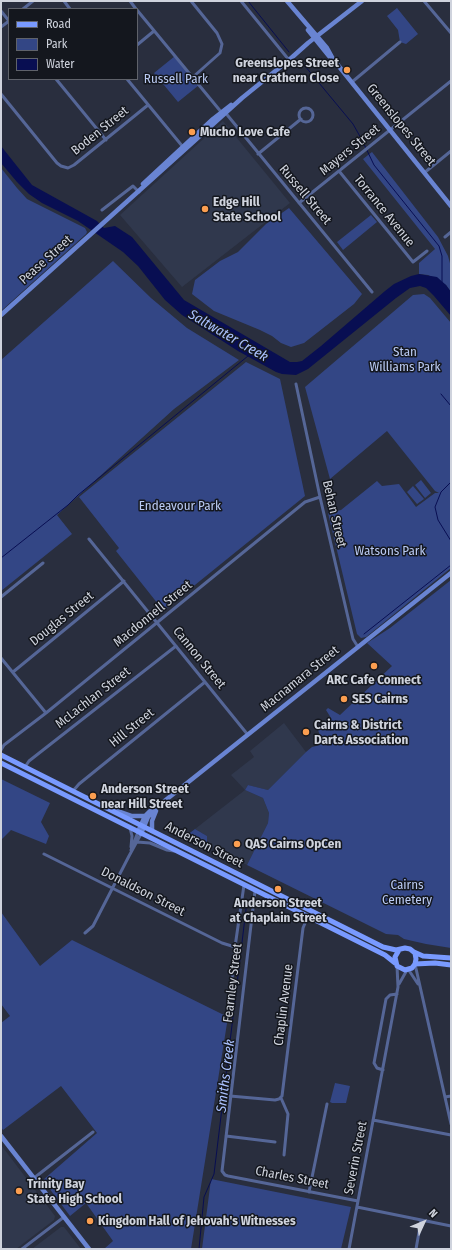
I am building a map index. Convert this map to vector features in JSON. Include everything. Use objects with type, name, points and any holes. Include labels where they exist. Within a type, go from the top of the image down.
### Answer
[{"type":"main road","name":"Anderson Street","points":[[1,755],[383,948],[399,950]]},
{"type":"main road","name":"Anderson Street","points":[[1,763],[385,955],[396,965]]},
{"type":"main road","points":[[451,958],[423,956],[407,948],[399,950],[395,957],[396,965],[402,969],[408,969],[415,964],[432,963],[451,965]]},
{"type":"main road","points":[[414,952],[416,957],[415,964]]},
{"type":"street","points":[[24,8],[33,1]]},
{"type":"street","points":[[191,1],[217,33],[222,44],[220,53],[192,77]]},
{"type":"street","points":[[241,1],[289,60]]},
{"type":"street","name":"Greenslopes Street","points":[[287,1],[451,206]]},
{"type":"street","points":[[424,1],[451,33]]},
{"type":"street","name":"Pease Street","points":[[1,315],[223,112],[317,38],[359,2]]},
{"type":"street","name":"Russell Street","points":[[138,10],[372,292]]},
{"type":"street","points":[[1,11],[8,20]]},
{"type":"street","points":[[138,44],[154,31]]},
{"type":"street","points":[[352,82],[400,42]]},
{"type":"street","points":[[57,80],[106,140]]},
{"type":"street","points":[[128,80],[184,148]]},
{"type":"street","name":"Mayers Street","points":[[299,203],[451,81]]},
{"type":"street","name":"Boden Street","points":[[1,94],[61,166],[68,168],[106,140],[148,105]]},
{"type":"street","points":[[308,109],[312,112],[313,116],[311,120],[305,122],[301,120],[300,116],[302,110],[308,109]]},
{"type":"street","points":[[258,154],[301,120]]},
{"type":"street","points":[[424,173],[451,151]]},
{"type":"street","name":"Torrance Avenue","points":[[339,171],[413,262]]},
{"type":"street","name":"Pease Street","points":[[102,210],[133,186],[138,191]]},
{"type":"street","points":[[445,237],[451,232]]},
{"type":"street","name":"Torrance Avenue","points":[[408,266],[427,251]]},
{"type":"street","name":"Behan Street","points":[[296,384],[320,498],[353,639],[358,647]]},
{"type":"street","name":"Macdonnell Street","points":[[1,750],[4,745],[46,713],[305,502],[320,498]]},
{"type":"street","name":"Cannon Street","points":[[89,539],[248,735]]},
{"type":"street","points":[[1,597],[43,562]]},
{"type":"street","name":"Macnamara Street","points":[[140,833],[145,816],[150,811],[451,573]]},
{"type":"street","name":"Douglas Street","points":[[12,672],[124,581]]},
{"type":"street","name":"McLachlan Street","points":[[25,768],[29,761],[176,646]]},
{"type":"street","points":[[1,658],[46,713]]},
{"type":"street","name":"Hill Street","points":[[73,791],[80,783],[205,682]]},
{"type":"street","name":"Macnamara Street","points":[[142,827],[148,817],[162,803]]},
{"type":"street","points":[[106,808],[129,816],[145,816]]},
{"type":"street","points":[[152,832],[152,820],[158,808]]},
{"type":"street","points":[[129,856],[132,836],[130,828]]},
{"type":"street","points":[[131,848],[140,833]]},
{"type":"street","points":[[85,933],[93,926],[137,842],[140,833]]},
{"type":"street","points":[[137,842],[150,843],[167,850],[176,851]]},
{"type":"street","name":"Donaldson Street","points":[[44,854],[222,943],[235,947]]},
{"type":"street","name":"Fearnley Street","points":[[230,998],[235,947],[244,885]]},
{"type":"street","name":"Fearnley Street","points":[[223,1173],[222,1168],[230,1096],[255,891]]},
{"type":"street","name":"Chaplin Avenue","points":[[279,1099],[283,1095],[303,928],[310,911]]},
{"type":"street","points":[[415,964],[451,1124]]},
{"type":"street","name":"Severin Street","points":[[349,1249],[397,994],[398,987],[396,965]]},
{"type":"street","points":[[408,969],[419,985]]},
{"type":"street","name":"Severin Street","points":[[398,987],[408,969]]},
{"type":"street","points":[[383,1070],[377,1068],[374,1063],[386,999],[390,995],[397,994]]},
{"type":"street","points":[[230,1096],[279,1099],[288,1114],[284,1155]]},
{"type":"street","points":[[445,1097],[451,1096]]},
{"type":"street","points":[[310,1192],[327,1104]]},
{"type":"street","points":[[373,1120],[451,1135]]},
{"type":"street","points":[[34,1178],[93,1132]]},
{"type":"street","points":[[1,1136],[89,1249]]},
{"type":"street","points":[[226,1136],[275,1142]]},
{"type":"street","name":"Charles Street","points":[[223,1173],[228,1176],[358,1201]]},
{"type":"street","points":[[357,1207],[451,1226]]},
{"type":"street","points":[[22,1249],[64,1217]]},
{"type":"street","points":[[416,1249],[421,1221]]},
{"type":"shaded area","name":"Edge Hill State School","points":[[223,121],[290,203],[182,287],[120,215]]},
{"type":"shaded area","points":[[284,723],[306,752],[268,790],[248,785],[245,790],[231,775],[254,757],[250,751]]},
{"type":"shaded area","points":[[245,790],[263,798],[269,813],[268,823],[247,865],[207,844],[207,836],[195,829]]},
{"type":"shaded area","name":"Trinity Bay State High School","points":[[1,1145],[55,1216],[54,1220],[16,1249],[1,1249]]},
{"type":"shaded area","points":[[61,1227],[64,1227],[81,1249],[32,1249]]},
{"type":"green space","points":[[397,8],[418,34],[406,44],[400,42],[398,30],[387,16]]},
{"type":"green space","name":"Russell Park","points":[[175,56],[199,85],[178,102],[154,73]]},
{"type":"green space","points":[[372,152],[438,237],[448,256],[451,267],[451,292],[446,285],[428,275],[419,274],[419,263],[435,249],[363,159]]},
{"type":"green space","points":[[1,168],[27,199],[85,228],[87,232],[1,311]]},
{"type":"green space","points":[[289,208],[362,294],[354,304],[304,343],[291,347],[281,343],[272,336],[260,330],[214,311],[192,294],[195,280],[220,261],[238,252],[266,224]]},
{"type":"green space","points":[[371,215],[377,222],[343,250],[337,242]]},
{"type":"green space","points":[[113,261],[151,298],[187,328],[239,360],[174,409],[57,515],[72,534],[1,591],[1,360]]},
{"type":"green space","points":[[424,294],[430,298],[451,323],[451,568],[366,637],[361,638],[357,634],[328,513],[341,510],[377,481],[382,486],[399,484],[416,507],[435,493],[439,493],[435,491],[387,431],[330,479],[305,387],[413,295]]},
{"type":"green space","name":"Endeavour Park","points":[[246,362],[280,379],[305,496],[164,610],[116,551],[119,548],[79,497]]},
{"type":"green space","points":[[421,480],[431,493],[425,498],[415,485]]},
{"type":"green space","points":[[413,486],[424,499],[417,504],[407,492]]},
{"type":"green space","name":"Cairns Cemetery","points":[[451,580],[451,948],[404,939],[398,935],[386,934],[247,865],[268,823],[269,813],[263,798],[245,790],[248,785],[268,790],[306,752],[312,747],[320,745],[322,741],[318,730],[331,718],[326,710],[328,708],[340,715],[392,666],[367,643],[390,628]]},
{"type":"green space","points":[[1,779],[50,803],[41,822],[49,836],[46,844],[11,830],[1,840]]},
{"type":"green space","points":[[195,829],[207,836],[207,844],[187,835]]},
{"type":"green space","points":[[1,912],[40,966],[72,940],[228,1017],[191,1249],[104,1249],[113,1241],[86,1203],[70,1216],[43,1180],[97,1133],[61,1086],[3,1130],[1,1127],[1,1023],[10,1016],[1,1004]]},
{"type":"green space","points":[[335,1083],[350,1086],[346,1103],[330,1102]]},
{"type":"green space","points":[[211,1179],[351,1207],[341,1249],[202,1249]]},
{"type":"water","name":"Saltwater Creek","points":[[1,146],[32,185],[97,221],[104,228],[115,226],[132,237],[184,300],[290,362],[302,361],[385,291],[394,284],[411,276],[419,274],[437,277],[446,285],[451,292],[451,316],[426,288],[420,286],[410,288],[308,369],[296,375],[276,372],[238,351],[182,315],[165,300],[138,266],[123,252],[78,221],[42,203],[29,194],[1,163]]},
{"type":"waterway","points":[[248,1],[289,52]]},
{"type":"waterway","points":[[300,60],[353,124],[374,165],[439,246],[442,256],[442,282]]},
{"type":"waterway","name":"Saltwater Creek","points":[[1,558],[68,505],[78,495],[248,356]]},
{"type":"waterway","points":[[441,394],[451,406]]},
{"type":"waterway","points":[[451,482],[441,492],[435,507],[438,520],[451,541]]},
{"type":"waterway","points":[[364,634],[451,565]]},
{"type":"waterway","name":"Smiths Creek","points":[[199,1249],[204,1197],[214,1174],[247,901]]},
{"type":"place","name":"Greenslopes Street near Crathern Close","points":[[347,70]]},
{"type":"place","name":"Mucho Love Cafe","points":[[192,132]]},
{"type":"place","name":"Edge Hill State School","points":[[205,209]]},
{"type":"place","name":"ARC Cafe Connect","points":[[374,666]]},
{"type":"place","name":"SES Cairns","points":[[344,699]]},
{"type":"place","name":"Cairns & District Darts Association","points":[[306,732]]},
{"type":"place","name":"Anderson Street near Hill Street","points":[[93,796]]},
{"type":"place","name":"QAS Cairns OpCen","points":[[237,844]]},
{"type":"place","name":"Anderson Street at Chaplain Street","points":[[278,889]]},
{"type":"place","name":"Trinity Bay State High School","points":[[19,1191]]},
{"type":"place","name":"Kingdom Hall of Jehovah's Witnesses","points":[[90,1221]]},
{"type":"park label","name":"Stan Williams Park","points":[[405,360]]},
{"type":"park label","name":"Watsons Park","points":[[390,551]]}]
